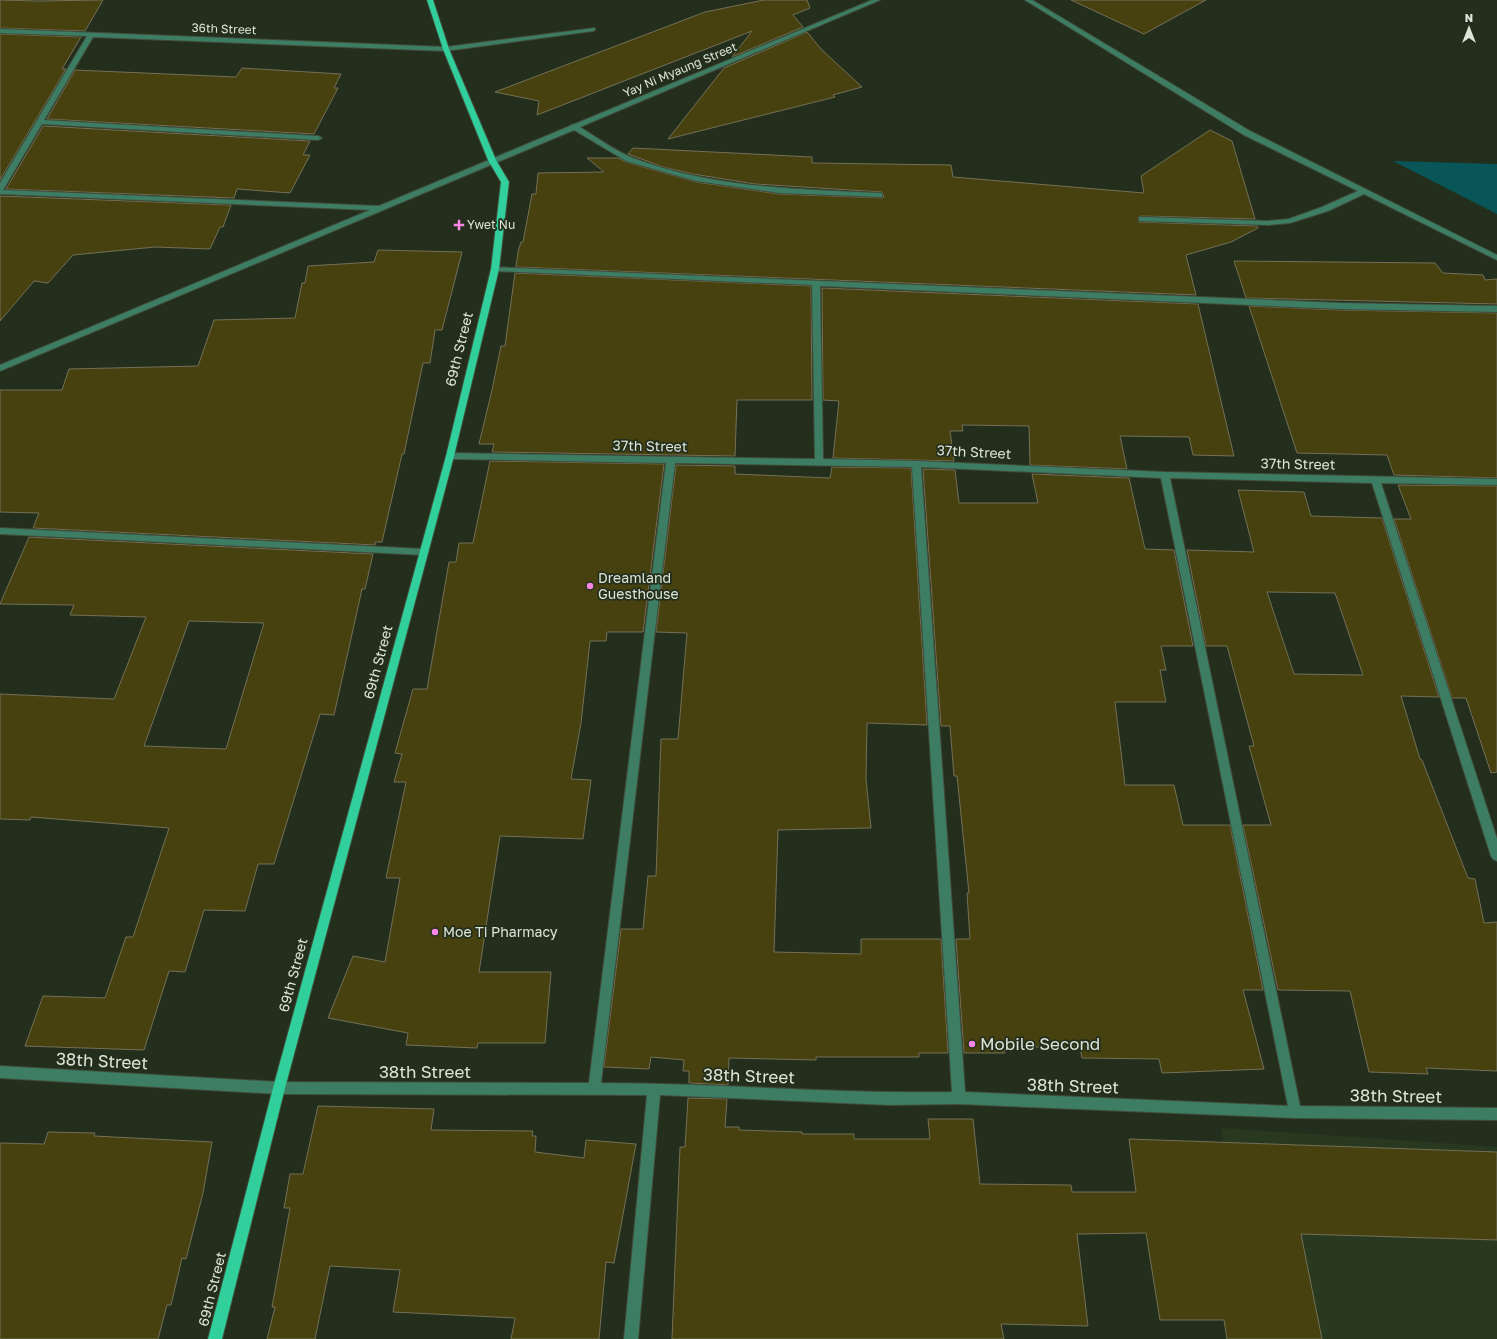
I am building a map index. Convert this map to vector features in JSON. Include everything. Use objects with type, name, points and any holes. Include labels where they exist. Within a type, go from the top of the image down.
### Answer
[{"type":"main road","name":"69th Street","points":[[215,1339],[279,1088],[450,456],[495,269],[505,182],[492,160],[446,49],[430,0]]},
{"type":"street","name":"Yay Ni Myaung Street","points":[[0,368],[492,160],[877,0]]},
{"type":"street","points":[[1028,0],[1247,133],[1497,258]]},
{"type":"street","name":"36th Street","points":[[0,31],[446,49],[593,29]]},
{"type":"street","points":[[0,189],[91,35]]},
{"type":"street","points":[[40,122],[318,138]]},
{"type":"street","points":[[574,126],[629,159],[696,180],[779,191],[879,195]]},
{"type":"street","points":[[1142,220],[1268,223],[1290,221],[1325,209],[1365,191]]},
{"type":"street","points":[[0,192],[380,208]]},
{"type":"street","points":[[495,269],[1340,306],[1497,309]]},
{"type":"street","points":[[816,284],[819,462]]},
{"type":"street","name":"37th Street","points":[[450,456],[916,464],[1164,475],[1497,482]]},
{"type":"street","points":[[594,1089],[671,460]]},
{"type":"street","points":[[916,464],[959,1098]]},
{"type":"street","points":[[1164,475],[1295,1112]]},
{"type":"street","points":[[1375,479],[1497,856]]},
{"type":"street","points":[[0,531],[424,552]]},
{"type":"street","name":"38th Street","points":[[0,1072],[279,1088],[654,1089],[889,1099],[959,1098],[1295,1112],[1497,1114]]},
{"type":"street","points":[[631,1339],[654,1089]]},
{"type":"shaded area","points":[[1221,1128],[1497,1147],[1497,1339],[1259,1339]]},
{"type":"water","points":[[1393,161],[1497,164],[1497,214]]},
{"type":"building","points":[[0,0],[103,0],[85,31],[0,28]]},
{"type":"building","points":[[764,0],[807,0],[810,8],[793,15],[803,27],[732,57],[752,31],[537,115],[539,101],[495,92],[705,12]]},
{"type":"building","points":[[1071,0],[1206,0],[1144,34]]},
{"type":"building","points":[[807,32],[821,49],[862,87],[833,95],[835,97],[668,139],[724,68]]},
{"type":"building","points":[[0,34],[81,37],[62,69],[66,69],[0,180]]},
{"type":"building","points":[[242,68],[341,74],[334,88],[338,88],[314,134],[47,119],[75,70],[236,77]]},
{"type":"building","points":[[43,126],[310,141],[303,155],[310,155],[290,193],[237,189],[234,198],[6,189]]},
{"type":"building","points":[[1210,130],[1232,141],[1255,219],[1138,217],[1139,222],[1257,226],[1258,228],[1231,242],[1186,255],[1196,295],[516,267],[518,252],[521,242],[523,242],[532,194],[536,194],[538,173],[604,172],[587,158],[618,158],[626,162],[696,182],[779,194],[884,197],[882,192],[755,184],[693,174],[663,167],[628,154],[633,148],[812,157],[812,163],[951,165],[953,177],[1144,193],[1141,176]]},
{"type":"building","points":[[0,196],[231,205],[223,227],[220,227],[210,249],[155,247],[73,255],[48,283],[34,281],[0,321]]},
{"type":"building","points":[[378,250],[462,252],[442,330],[435,330],[430,363],[423,363],[404,454],[402,454],[382,542],[375,542],[375,545],[33,528],[39,513],[0,512],[0,390],[62,390],[69,369],[198,366],[214,320],[295,318],[302,283],[305,283],[308,266],[374,262]]},
{"type":"building","points":[[1234,261],[1435,263],[1443,273],[1483,275],[1485,280],[1497,279],[1497,304],[1246,298]]},
{"type":"building","points":[[515,273],[811,286],[812,400],[737,400],[735,456],[492,452],[494,444],[479,444],[501,346],[505,346]]},
{"type":"building","points":[[822,288],[1198,304],[1234,456],[1193,455],[1189,437],[1120,436],[1127,469],[1030,465],[1029,426],[962,425],[963,431],[950,431],[954,461],[833,458],[839,401],[823,400]]},
{"type":"building","points":[[1249,306],[1340,310],[1497,313],[1497,478],[1394,475],[1387,455],[1297,453]]},
{"type":"building","points":[[490,461],[664,464],[643,632],[607,632],[606,641],[590,641],[581,723],[571,779],[591,780],[583,839],[500,836],[479,972],[551,972],[545,1043],[478,1043],[477,1048],[406,1045],[408,1033],[328,1018],[353,956],[385,962],[400,878],[386,878],[406,782],[394,782],[402,754],[395,753],[413,689],[427,689],[449,562],[456,562],[459,543],[473,543]]},
{"type":"building","points":[[676,465],[735,466],[735,474],[830,478],[832,467],[911,468],[927,725],[867,723],[866,780],[871,828],[778,830],[774,952],[861,954],[861,939],[941,939],[948,1053],[919,1053],[919,1057],[816,1057],[816,1060],[729,1058],[728,1085],[689,1083],[689,1071],[683,1071],[684,1060],[651,1057],[649,1069],[604,1067],[621,929],[643,929],[648,876],[656,876],[661,739],[678,739],[687,633],[656,632]]},
{"type":"building","points":[[923,469],[955,470],[959,503],[1038,503],[1032,474],[1129,478],[1145,549],[1174,550],[1193,646],[1161,646],[1166,670],[1160,670],[1166,702],[1115,702],[1125,785],[1174,785],[1183,825],[1230,825],[1263,990],[1243,990],[1264,1069],[1162,1073],[1159,1059],[1082,1058],[1080,1047],[1005,1047],[1005,1053],[964,1053],[956,939],[970,939],[967,893],[969,893],[957,776],[954,776],[950,726],[941,726]]},
{"type":"building","points":[[1398,485],[1497,486],[1497,772],[1491,773],[1466,698],[1452,698],[1394,519],[1411,519]]},
{"type":"building","points":[[1238,490],[1304,492],[1311,516],[1382,518],[1439,697],[1401,696],[1420,759],[1422,760],[1468,878],[1475,879],[1484,923],[1497,922],[1497,1071],[1426,1068],[1428,1074],[1369,1072],[1350,991],[1278,990],[1243,825],[1271,825],[1249,746],[1254,746],[1227,646],[1206,646],[1187,550],[1254,552]],"holes":[[[1267,592],[1335,593],[1363,675],[1294,674]]]},
{"type":"building","points":[[29,537],[373,554],[365,589],[362,589],[334,715],[320,714],[274,864],[258,864],[245,911],[204,910],[185,972],[169,971],[144,1050],[25,1046],[43,996],[105,998],[126,937],[133,937],[169,828],[31,817],[30,820],[0,819],[0,694],[114,699],[146,617],[70,615],[74,605],[0,604]],"holes":[[[189,621],[264,623],[226,749],[144,746]]]},
{"type":"building","points":[[688,1098],[727,1099],[725,1127],[739,1127],[739,1130],[802,1132],[802,1134],[854,1134],[854,1139],[930,1139],[928,1119],[973,1119],[980,1184],[1071,1185],[1072,1192],[1136,1192],[1129,1139],[1497,1152],[1497,1240],[1301,1234],[1322,1339],[1227,1339],[1224,1320],[1160,1320],[1146,1233],[1077,1234],[1088,1326],[1001,1324],[1004,1339],[672,1339],[680,1147],[685,1147]]},
{"type":"building","points":[[318,1106],[434,1109],[431,1130],[533,1131],[532,1136],[536,1136],[535,1152],[584,1158],[586,1140],[636,1144],[614,1263],[606,1262],[599,1339],[511,1339],[515,1318],[393,1312],[400,1270],[330,1266],[315,1339],[267,1339],[275,1307],[272,1307],[290,1208],[284,1208],[290,1174],[303,1174]]},
{"type":"building","points":[[48,1132],[95,1133],[94,1136],[212,1142],[203,1193],[186,1259],[182,1258],[171,1305],[167,1305],[158,1339],[0,1339],[0,1143],[44,1144]]},
{"type":"place","name":"Ywet Nu","points":[[459,225]]},
{"type":"place","name":"Dreamland Guesthouse","points":[[590,586]]},
{"type":"place","name":"Moe Ti Pharmacy","points":[[435,932]]},
{"type":"place","name":"Mobile Second","points":[[972,1044]]}]
